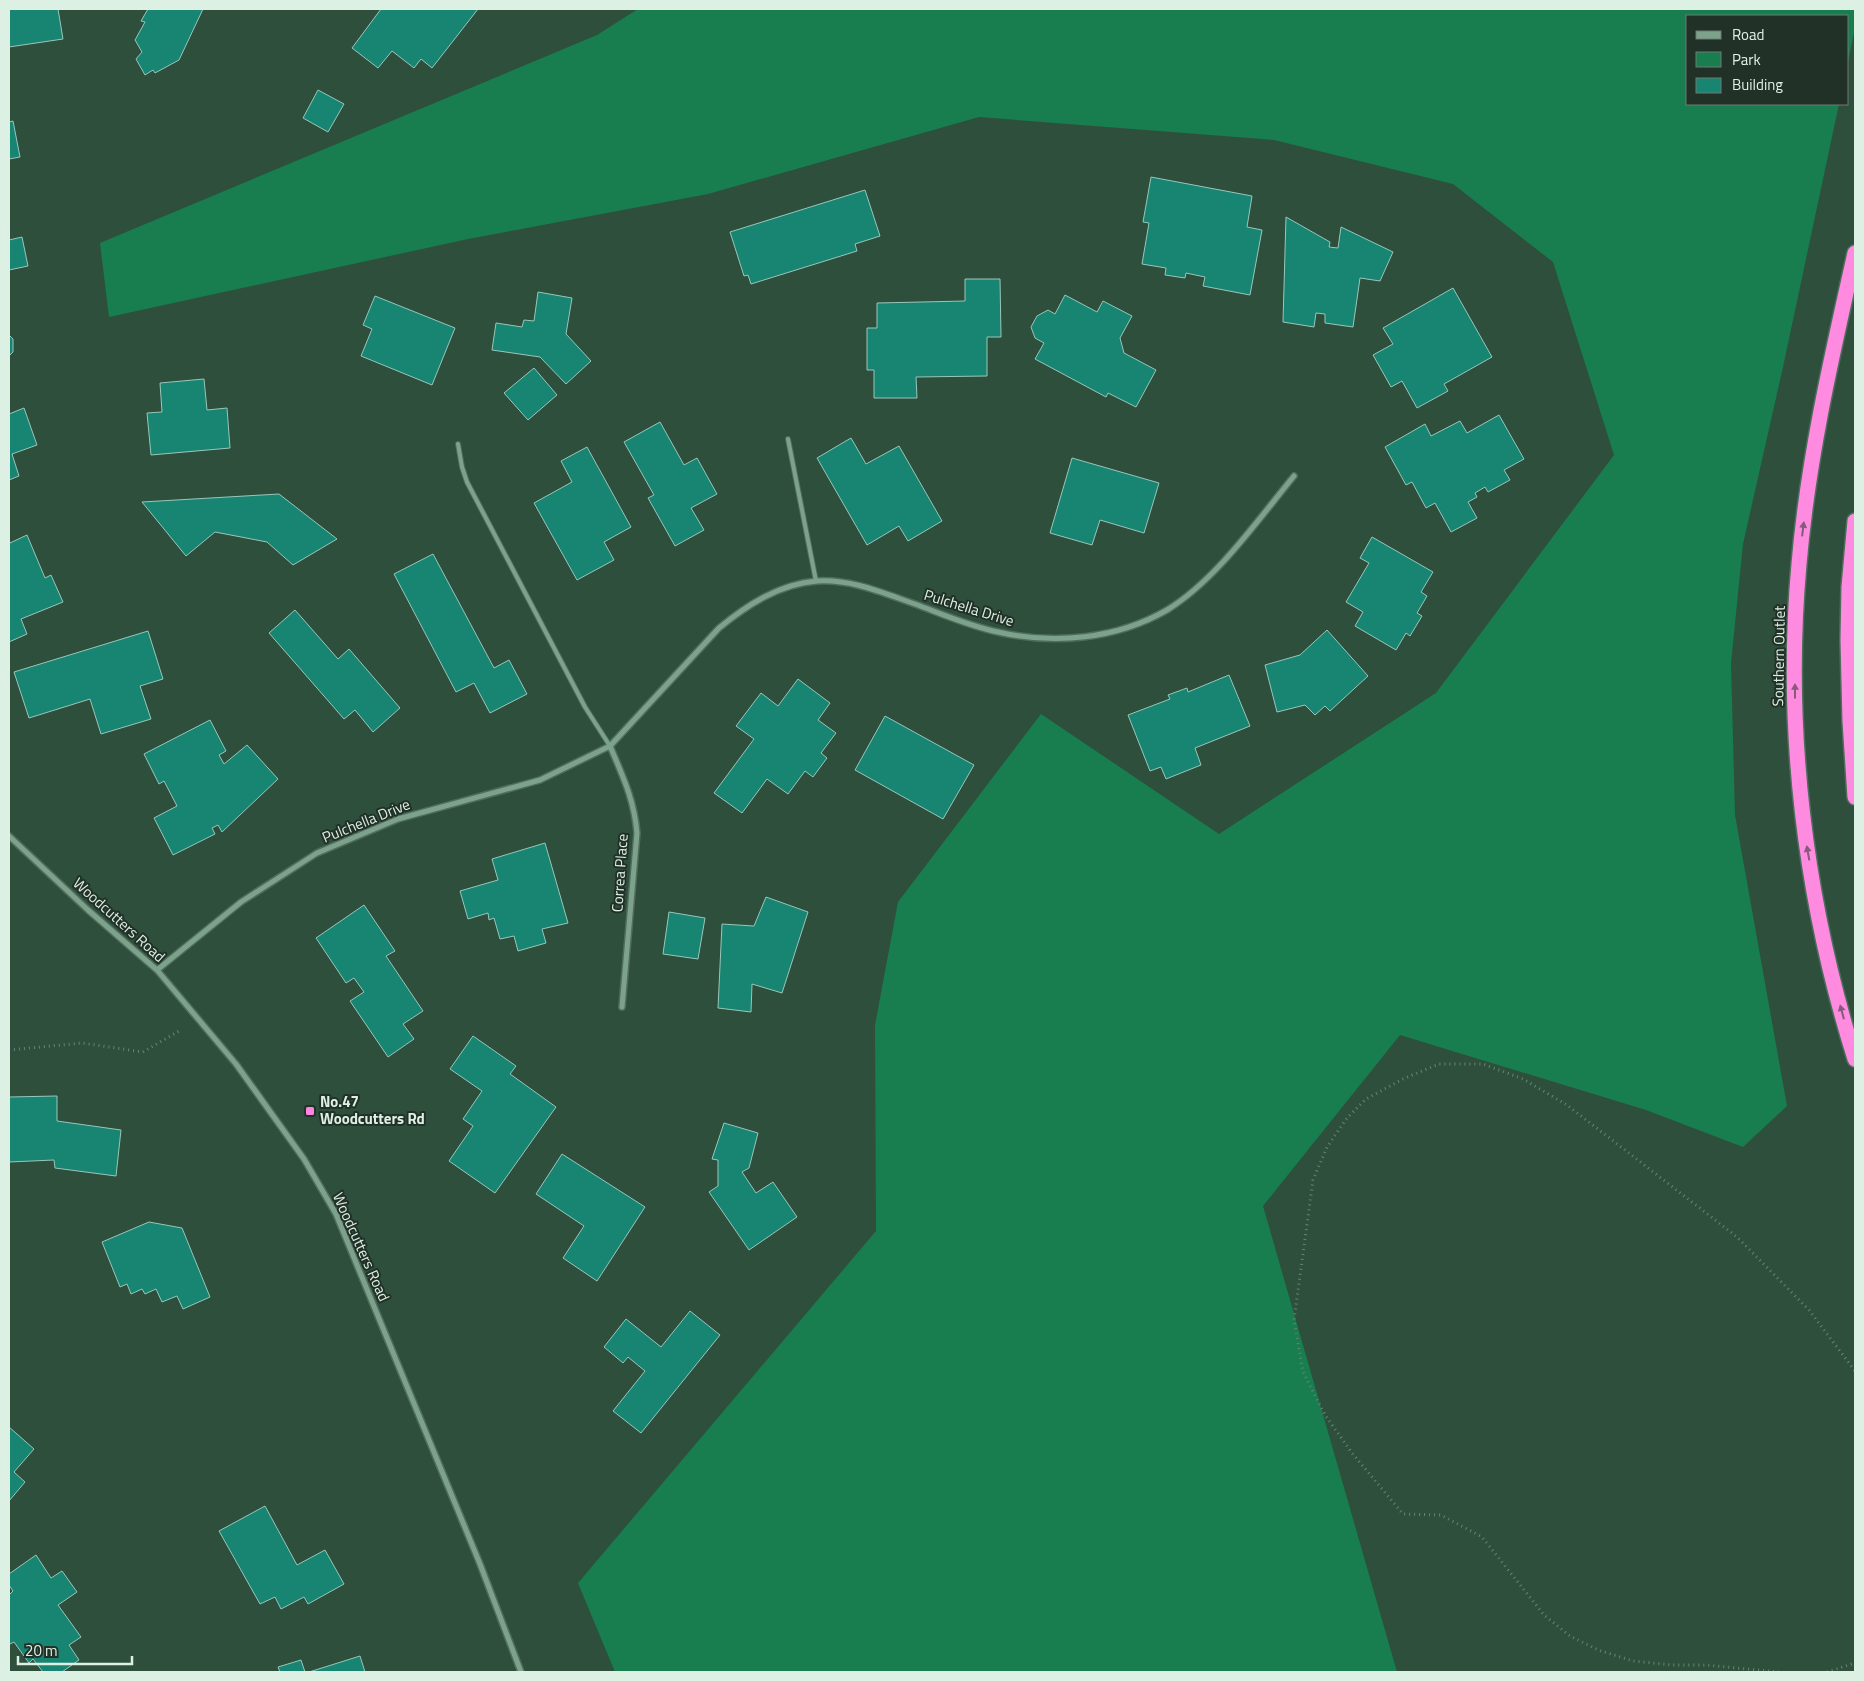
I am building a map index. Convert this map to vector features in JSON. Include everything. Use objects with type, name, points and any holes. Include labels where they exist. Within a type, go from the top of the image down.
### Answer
[{"type":"highway","name":"Southern Outlet","points":[[1855,253],[1828,374],[1806,501],[1799,564],[1795,642],[1795,705],[1799,778],[1806,842],[1833,978],[1855,1059]]},
{"type":"highway","points":[[1855,521],[1849,587],[1848,640],[1850,721],[1855,797]]},
{"type":"street","name":"Pulchella Drive","points":[[157,970],[241,902],[317,854],[398,819],[540,780],[610,746],[720,628],[739,612],[762,597],[788,587],[816,581],[860,584],[969,624],[998,632],[1031,638],[1105,634],[1136,625],[1167,610],[1194,590],[1221,564],[1294,476]]},
{"type":"street","name":"Correa Place","points":[[610,746],[630,793],[635,810],[637,833],[622,1007]]},
{"type":"street","name":"Woodcutters Road","points":[[9,836],[88,910],[157,970],[236,1064],[304,1159],[336,1214],[480,1564],[521,1672]]},
{"type":"lane","points":[[788,438],[816,581]]},
{"type":"lane","points":[[458,444],[467,482],[585,707],[610,746]]},
{"type":"path","points":[[9,1050],[82,1044],[143,1052],[165,1040],[197,1018]]},
{"type":"path","points":[[1780,1672],[1633,1661],[1598,1650],[1570,1636],[1544,1615],[1482,1537],[1441,1515],[1403,1514],[1352,1453],[1325,1415],[1303,1372],[1294,1320],[1298,1278],[1313,1180],[1327,1147],[1347,1118],[1366,1099],[1403,1079],[1439,1064],[1483,1064],[1523,1079],[1567,1105],[1737,1236],[1809,1310],[1855,1371]]},
{"type":"path","points":[[1827,1672],[1855,1663]]},
{"type":"green space","points":[[638,9],[1855,9],[1855,27],[1849,57],[1849,15],[1686,15],[1686,105],[1839,105],[1743,544],[1731,663],[1735,815],[1787,1106],[1743,1147],[1646,1110],[1400,1035],[1263,1206],[1397,1672],[615,1672],[578,1583],[876,1231],[875,1025],[898,902],[1041,714],[1219,834],[1436,693],[1614,455],[1553,262],[1453,184],[1274,140],[979,117],[708,194],[468,239],[109,317],[100,243],[597,35]]},
{"type":"building","points":[[9,9],[58,9],[63,39],[9,47]]},
{"type":"building","points":[[148,9],[203,9],[179,60],[155,73],[153,70],[145,75],[136,59],[142,52],[135,40],[145,22],[141,21]]},
{"type":"building","points":[[381,9],[478,9],[432,68],[421,59],[414,68],[392,51],[378,68],[352,48]]},
{"type":"building","points":[[318,90],[344,104],[328,132],[303,118]]},
{"type":"building","points":[[13,121],[20,157],[9,159],[9,122]]},
{"type":"building","points":[[1151,177],[1252,196],[1247,227],[1262,230],[1250,295],[1203,286],[1205,277],[1186,273],[1185,278],[1165,275],[1166,268],[1142,264],[1149,223],[1143,222]]},
{"type":"building","points":[[865,190],[880,236],[855,244],[857,251],[751,284],[748,275],[744,276],[730,232]]},
{"type":"building","points":[[1286,217],[1330,242],[1329,247],[1338,248],[1341,227],[1393,252],[1380,281],[1360,278],[1353,327],[1325,323],[1325,314],[1316,313],[1314,327],[1283,322]]},
{"type":"building","points":[[22,237],[28,266],[9,270],[9,240]]},
{"type":"building","points":[[965,279],[1000,279],[1001,337],[987,337],[987,376],[916,377],[917,398],[874,398],[874,370],[867,370],[867,328],[877,328],[877,303],[965,301]]},
{"type":"building","points":[[1453,288],[1492,357],[1444,384],[1448,391],[1417,408],[1402,381],[1391,387],[1373,355],[1393,344],[1383,328]]},
{"type":"building","points":[[538,292],[572,298],[566,334],[591,361],[566,384],[540,357],[492,350],[496,323],[522,327],[524,320],[534,321]]},
{"type":"building","points":[[1065,295],[1097,312],[1103,301],[1132,316],[1120,338],[1124,353],[1156,370],[1136,407],[1108,393],[1106,397],[1035,359],[1044,343],[1035,338],[1031,327],[1037,316],[1048,310],[1055,314]]},
{"type":"building","points":[[375,296],[455,328],[432,385],[361,356],[372,329],[363,325]]},
{"type":"building","points":[[9,335],[13,339],[13,352],[9,356]]},
{"type":"building","points":[[534,368],[557,395],[528,420],[504,393]]},
{"type":"building","points":[[204,379],[207,410],[227,408],[230,448],[151,455],[147,413],[162,412],[160,383]]},
{"type":"building","points":[[24,408],[37,445],[12,454],[19,476],[9,480],[9,414]]},
{"type":"building","points":[[1499,415],[1524,459],[1504,470],[1510,480],[1488,492],[1485,487],[1475,493],[1477,497],[1468,502],[1477,518],[1451,532],[1435,503],[1426,508],[1412,482],[1406,485],[1385,447],[1425,424],[1431,436],[1460,421],[1467,433]]},
{"type":"building","points":[[660,422],[684,465],[697,458],[717,494],[691,508],[704,530],[675,546],[648,498],[654,495],[624,442]]},
{"type":"building","points":[[851,438],[866,464],[899,446],[942,521],[908,541],[899,526],[867,545],[817,458]]},
{"type":"building","points":[[587,447],[631,527],[604,542],[614,560],[577,580],[534,503],[572,482],[561,461]]},
{"type":"building","points":[[1072,458],[1159,483],[1144,533],[1100,520],[1092,545],[1050,533]]},
{"type":"building","points":[[279,494],[337,539],[293,565],[267,542],[215,532],[186,556],[142,502]]},
{"type":"building","points":[[27,535],[45,578],[51,575],[63,602],[21,619],[27,634],[9,642],[9,539],[10,543]]},
{"type":"building","points":[[1372,537],[1433,572],[1421,592],[1427,596],[1417,613],[1422,616],[1410,636],[1406,633],[1396,650],[1355,626],[1363,612],[1346,602],[1369,563],[1360,558]]},
{"type":"building","points":[[433,554],[494,668],[509,660],[527,694],[490,713],[474,683],[456,692],[394,574]]},
{"type":"building","points":[[295,610],[338,659],[349,649],[400,708],[373,732],[355,710],[344,719],[269,633]]},
{"type":"building","points":[[1327,630],[1368,676],[1330,711],[1325,706],[1315,715],[1305,705],[1277,712],[1265,665],[1300,655]]},
{"type":"building","points":[[148,631],[163,679],[140,686],[151,719],[101,734],[90,699],[29,718],[14,672]]},
{"type":"building","points":[[1229,675],[1250,726],[1195,748],[1201,765],[1166,779],[1161,767],[1150,771],[1128,715],[1170,699],[1168,695],[1187,688],[1188,692]]},
{"type":"building","points":[[798,679],[830,703],[818,720],[836,733],[821,753],[827,758],[813,777],[805,771],[788,794],[767,779],[742,813],[714,793],[754,739],[736,726],[761,693],[778,706]]},
{"type":"building","points":[[885,716],[974,765],[943,819],[855,770]]},
{"type":"building","points":[[210,720],[226,751],[219,755],[224,764],[247,745],[278,779],[222,832],[218,825],[212,828],[215,834],[173,855],[154,818],[177,806],[164,781],[159,784],[144,754]]},
{"type":"building","points":[[545,843],[568,923],[542,929],[546,943],[518,951],[514,936],[500,939],[494,918],[489,920],[488,913],[468,919],[460,891],[498,880],[492,859]]},
{"type":"building","points":[[766,897],[808,912],[782,993],[752,984],[751,1012],[718,1008],[722,924],[754,926]]},
{"type":"building","points":[[364,905],[395,951],[386,956],[423,1011],[403,1024],[414,1039],[388,1057],[350,1001],[364,992],[354,978],[346,983],[316,938]]},
{"type":"building","points":[[669,912],[705,918],[698,959],[663,954]]},
{"type":"building","points":[[473,1036],[516,1066],[510,1074],[556,1107],[495,1193],[449,1161],[473,1126],[463,1119],[482,1091],[450,1069]]},
{"type":"building","points":[[57,1096],[57,1121],[121,1130],[116,1176],[55,1168],[54,1160],[9,1162],[9,1097]]},
{"type":"building","points":[[724,1123],[758,1133],[749,1168],[742,1172],[756,1193],[773,1182],[797,1217],[749,1250],[709,1192],[718,1186],[718,1160],[712,1159]]},
{"type":"building","points":[[562,1154],[645,1207],[597,1281],[563,1258],[584,1226],[536,1194]]},
{"type":"building","points":[[149,1222],[182,1228],[210,1297],[183,1309],[177,1296],[162,1302],[156,1289],[145,1294],[142,1289],[131,1294],[127,1284],[120,1287],[102,1242]]},
{"type":"building","points":[[690,1311],[720,1335],[641,1433],[613,1411],[645,1371],[628,1357],[623,1363],[604,1347],[626,1319],[661,1347]]},
{"type":"building","points":[[9,1427],[34,1449],[14,1472],[25,1482],[9,1501]]},
{"type":"building","points":[[265,1506],[297,1565],[325,1550],[344,1584],[308,1604],[304,1597],[281,1609],[275,1597],[260,1604],[219,1531]]},
{"type":"building","points":[[36,1555],[51,1578],[62,1571],[77,1592],[58,1605],[81,1637],[69,1645],[79,1660],[62,1672],[43,1672],[33,1659],[29,1663],[14,1642],[9,1643],[9,1595],[13,1591],[9,1585],[9,1574]]},
{"type":"building","points":[[360,1656],[365,1672],[309,1672]]},
{"type":"building","points":[[301,1660],[305,1672],[280,1672],[278,1667]]},
{"type":"place","name":"No.47 Woodcutters Rd","points":[[310,1111]]}]
